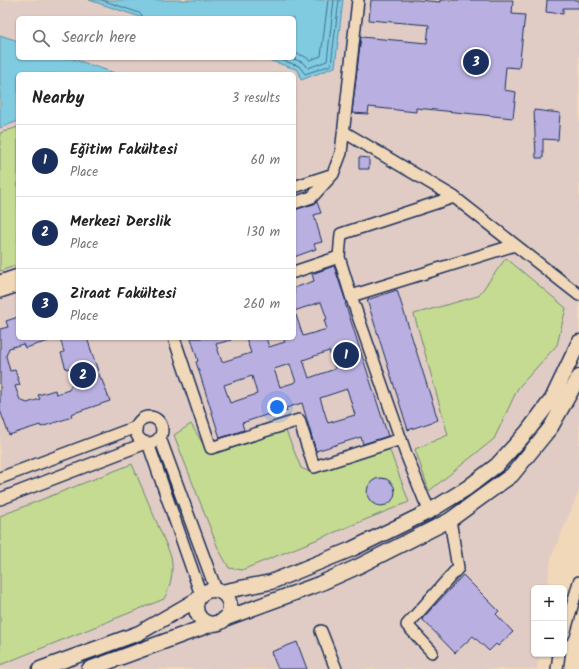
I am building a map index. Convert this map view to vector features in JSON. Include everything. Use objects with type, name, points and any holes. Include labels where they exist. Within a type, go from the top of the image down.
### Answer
[{"type":"street","points":[[296,202],[312,197],[333,174],[342,153],[358,0]]},
{"type":"street","points":[[344,132],[454,197],[579,295]]},
{"type":"street","points":[[296,186],[333,174]]},
{"type":"street","points":[[430,512],[401,439],[351,296],[339,257],[341,234],[454,197]]},
{"type":"street","points":[[351,296],[515,245]]},
{"type":"street","points":[[296,271],[339,257]]},
{"type":"street","points":[[0,281],[16,276]]},
{"type":"street","points":[[0,292],[16,287]]},
{"type":"street","points":[[175,340],[212,448],[299,420],[314,467],[401,439]]},
{"type":"street","points":[[40,669],[139,633],[206,592],[211,590],[219,591],[271,582],[352,549],[430,512],[467,488],[497,465],[527,432],[552,398],[579,342]]},
{"type":"street","points":[[89,669],[319,584],[357,567],[450,520],[512,475],[551,427],[579,377]]},
{"type":"street","points":[[149,416],[154,417],[161,424],[162,430],[160,438],[219,591],[225,596],[230,605],[227,615],[219,621],[209,623],[205,621],[201,618],[196,609],[200,597],[147,443],[141,441],[135,432],[137,423],[144,417],[149,416]]},
{"type":"street","points":[[0,478],[136,427]]},
{"type":"street","points":[[0,499],[147,443],[152,443],[160,438]]},
{"type":"street","points":[[432,652],[407,625],[458,568],[450,520]]},
{"type":"street","points":[[567,624],[579,582]]},
{"type":"street","points":[[321,632],[336,669]]},
{"type":"street","points":[[557,669],[559,657]]},
{"type":"shaded area","points":[[0,0],[579,0],[579,491],[551,558],[547,585],[531,585],[531,657],[539,657],[537,669],[0,669]]},
{"type":"green space","points":[[16,128],[16,266],[0,271],[0,133]]},
{"type":"green space","points":[[506,258],[566,308],[557,345],[518,388],[494,439],[429,491],[415,449],[448,435],[414,314],[478,296]]},
{"type":"green space","points":[[191,424],[209,454],[286,431],[301,468],[310,472],[389,448],[409,502],[242,570],[229,568],[218,548],[174,435]]},
{"type":"green space","points":[[132,464],[171,556],[171,578],[164,599],[0,665],[0,516]]},
{"type":"water","points":[[89,0],[343,0],[335,67],[301,80],[298,70],[269,60],[296,60],[296,16],[137,16]]},
{"type":"water","points":[[0,35],[16,40],[16,60],[76,60],[112,72],[16,72],[16,122],[0,128]]},
{"type":"building","points":[[371,0],[418,0],[440,2],[440,0],[513,0],[512,14],[525,15],[519,68],[506,67],[504,90],[516,92],[513,118],[416,108],[416,112],[369,107],[368,114],[352,113],[361,37],[427,43],[429,25],[369,20]]},
{"type":"building","points":[[547,0],[579,0],[579,8],[563,8],[563,14],[546,12]]},
{"type":"building","points":[[534,110],[560,113],[558,140],[543,139],[543,158],[536,158]]},
{"type":"building","points":[[359,157],[369,158],[369,169],[359,169]]},
{"type":"building","points":[[317,202],[321,213],[314,215],[322,242],[314,244],[316,249],[296,256],[296,209]]},
{"type":"building","points":[[334,266],[388,436],[363,444],[361,437],[316,451],[302,403],[286,408],[287,411],[269,416],[269,414],[242,423],[244,430],[220,438],[196,362],[198,361],[192,340],[231,340],[216,344],[222,362],[251,353],[247,340],[267,340],[269,347],[285,342],[284,340],[296,340],[296,315],[303,336],[327,329],[324,320],[327,319],[321,302],[296,310],[296,287],[314,281],[312,274]],"holes":[[[329,351],[335,369],[309,378],[303,360]],[[290,364],[296,382],[280,387],[274,369]],[[252,376],[257,394],[230,403],[224,385]],[[347,389],[355,415],[328,423],[320,398]]]},
{"type":"building","points":[[397,290],[438,420],[408,430],[367,300]]},
{"type":"building","points":[[16,318],[16,340],[52,340],[25,348],[23,344],[9,348],[6,356],[10,371],[15,370],[20,385],[15,386],[20,400],[27,403],[40,399],[38,395],[55,390],[56,394],[69,390],[73,381],[69,368],[66,369],[61,353],[64,352],[61,340],[88,340],[101,380],[110,401],[71,414],[72,417],[9,435],[0,410],[0,329],[8,327],[6,321]]},
{"type":"building","points":[[381,478],[391,482],[395,492],[391,502],[381,506],[371,502],[367,492],[371,482]]},
{"type":"building","points":[[463,575],[499,611],[496,614],[513,632],[498,646],[496,644],[489,651],[473,636],[455,653],[422,619]]},
{"type":"building","points":[[297,642],[307,669],[278,669],[271,652]]},
{"type":"place","name":"Ziraat Fakültesi","points":[[476,62]]},
{"type":"place","name":"Eğitim Fakültesi","points":[[346,355]]},
{"type":"place","name":"Merkezi Derslik","points":[[83,375]]}]
